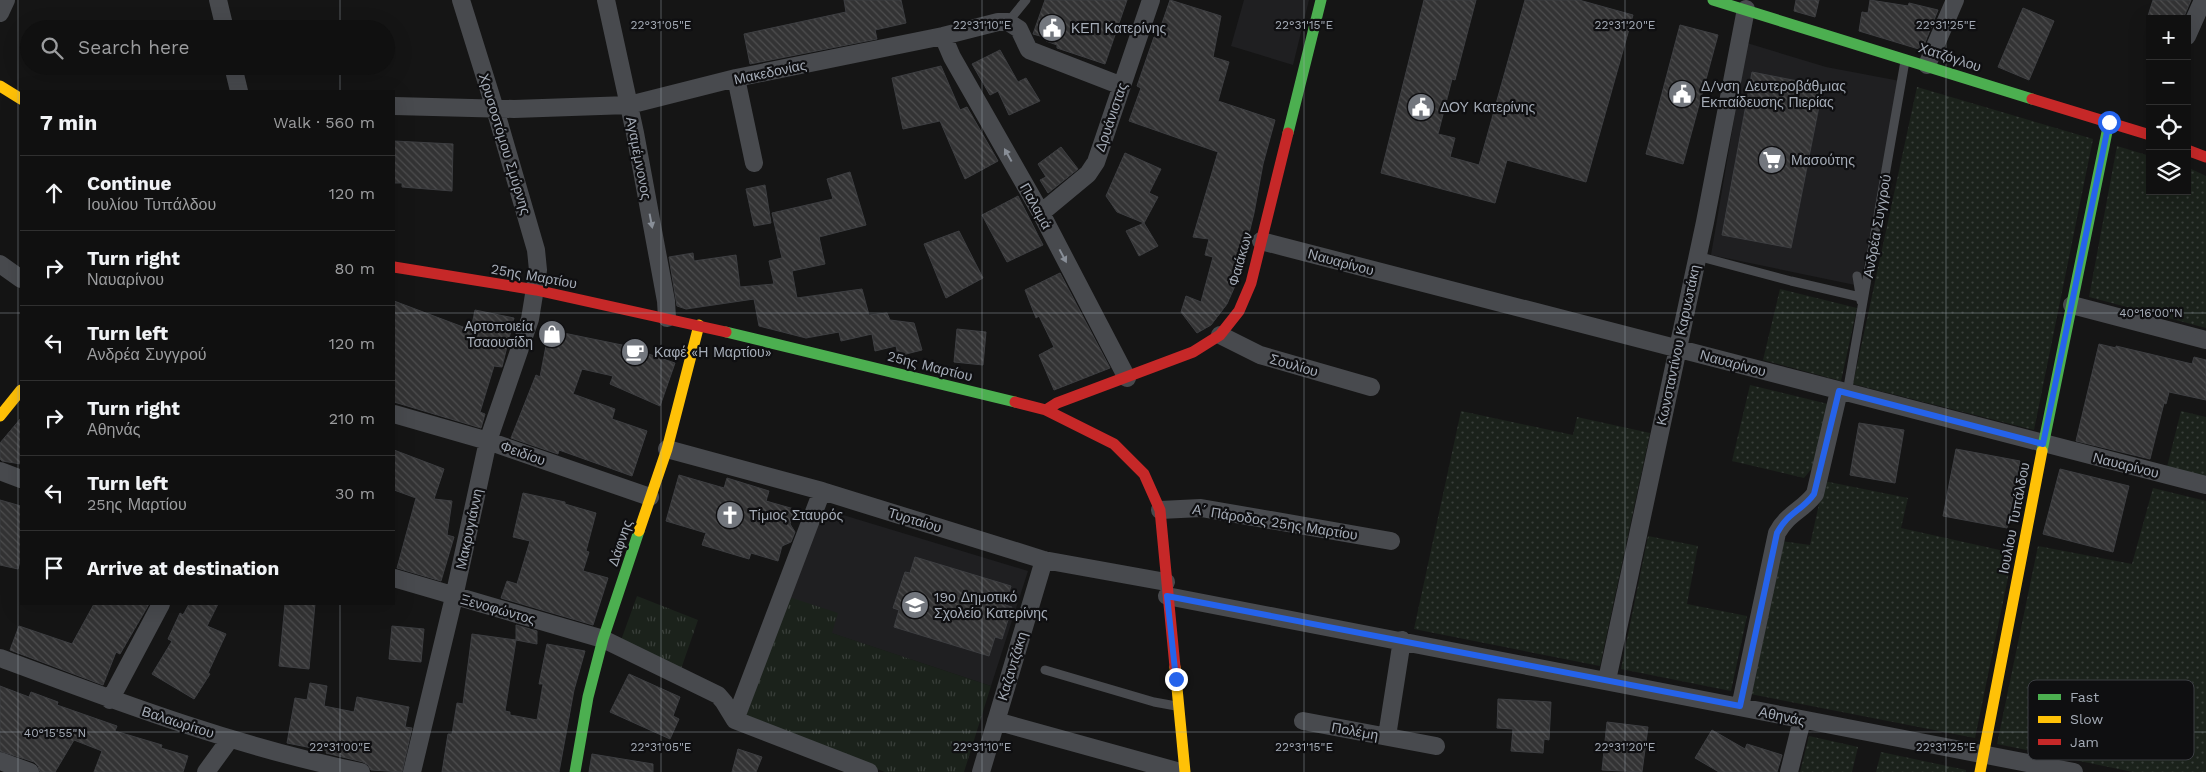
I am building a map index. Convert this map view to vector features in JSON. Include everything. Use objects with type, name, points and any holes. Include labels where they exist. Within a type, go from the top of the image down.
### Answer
[{"type":"street","points":[[0,13],[6,0]]},
{"type":"street","points":[[218,0],[223,20]]},
{"type":"street","name":"Χρυσοστόμου Σμύρνης","points":[[460,0],[495,109],[536,250],[538,270],[536,290]]},
{"type":"street","name":"Αγαμέμνονος","points":[[606,0],[629,105],[666,301],[667,318]]},
{"type":"street","name":"Δρυάνιστας","points":[[1041,213],[1088,174],[1096,162],[1151,0]]},
{"type":"street","name":"Φαιάκων","points":[[1046,410],[1057,403],[1193,352],[1220,335],[1239,312],[1251,283],[1321,0]]},
{"type":"street","points":[[1927,65],[1955,0]]},
{"type":"street","points":[[2191,27],[2203,0]]},
{"type":"street","name":"Χατζόγλου","points":[[1719,1],[2109,122],[2146,130]]},
{"type":"street","name":"Κωνσταντίνου Καρυωτάκη","points":[[1607,680],[1678,349],[1746,10]]},
{"type":"street","name":"Μακεδονίας","points":[[395,106],[495,109],[629,105],[736,78],[943,36],[998,22],[1008,22]]},
{"type":"street","points":[[1008,22],[1019,29],[1029,50],[1122,86]]},
{"type":"street","name":"Παλαμά","points":[[943,36],[952,57],[1041,213],[1127,378]]},
{"type":"street","points":[[235,75],[239,90]]},
{"type":"street","points":[[736,78],[754,163]]},
{"type":"street","points":[[0,86],[20,98]]},
{"type":"street","name":"Ιουλίου Τυπάλδου","points":[[1980,772],[2043,444],[2109,122]]},
{"type":"street","points":[[2191,141],[2206,144]]},
{"type":"street","points":[[2191,151],[2206,157]]},
{"type":"street","name":"Ναυαρίνου","points":[[1261,241],[2206,485]]},
{"type":"street","points":[[0,264],[20,278]]},
{"type":"street","name":"25ης Μαρτίου","points":[[395,267],[536,290],[699,325],[1046,410],[1114,444],[1144,474],[1160,510],[1185,772]]},
{"type":"street","name":"Μακρυγιάννη","points":[[412,772],[454,597],[488,441],[530,319],[536,290]]},
{"type":"street","points":[[2072,305],[2206,340]]},
{"type":"street","name":"Δάφνης","points":[[575,772],[588,696],[603,638],[666,449],[699,325]]},
{"type":"street","name":"Σουλίου","points":[[1220,335],[1260,355],[1371,387]]},
{"type":"street","points":[[0,416],[20,391]]},
{"type":"street","name":"Ανδρέα Συγγρού","points":[[1740,706],[1777,533],[1784,520],[1808,503],[1814,494],[1843,392]]},
{"type":"street","name":"Φειδίου","points":[[395,414],[488,441],[650,497]]},
{"type":"street","name":"Τυρταίου","points":[[666,449],[822,491],[1044,560],[1167,589]]},
{"type":"street","points":[[0,471],[20,479]]},
{"type":"street","points":[[822,491],[736,720],[869,772]]},
{"type":"street","name":"Α΄ Πάροδος 25ης Μαρτίου","points":[[1160,510],[1201,508],[1391,541]]},
{"type":"street","name":"Καζαντζάκη","points":[[980,772],[1044,560]]},
{"type":"street","name":"Ξενοφώντος","points":[[395,578],[454,597],[603,638],[718,695],[736,720]]},
{"type":"street","name":"Αθηνάς","points":[[1167,589],[1402,640],[2074,772]]},
{"type":"street","points":[[110,700],[160,605]]},
{"type":"street","points":[[1388,736],[1402,640]]},
{"type":"street","name":"Βαλαωρίτου","points":[[0,658],[110,700],[230,739],[316,763],[361,772]]},
{"type":"street","points":[[1789,772],[1802,720]]},
{"type":"street","points":[[996,721],[1180,772]]},
{"type":"street","name":"Πολέμη","points":[[1303,721],[1436,746]]},
{"type":"street","points":[[206,772],[230,739]]},
{"type":"street","points":[[0,761],[30,772]]},
{"type":"lane","points":[[1008,22],[1026,0]]},
{"type":"lane","name":"Ανδρέα Συγγρού","points":[[1843,392],[1862,311],[1905,58]]},
{"type":"lane","points":[[1697,256],[1860,297]]},
{"type":"lane","points":[[1857,276],[1862,311]]},
{"type":"lane","points":[[1045,670],[1154,702],[1179,706]]},
{"type":"shaded area","points":[[1244,0],[1309,0],[1293,65],[1231,46]]},
{"type":"shaded area","points":[[1747,43],[1826,67],[1900,81],[1860,286],[1711,255]]},
{"type":"shaded area","name":"19ο Δημοτικό Σχολείο Κατερίνης","points":[[820,508],[1028,571],[991,686],[831,633],[789,597]]},
{"type":"green space","points":[[1917,87],[2093,139],[2034,430],[1853,384]]},
{"type":"green space","points":[[2117,146],[2146,155],[2146,195],[2191,195],[2191,169],[2206,176],[2206,328],[2089,297]]},
{"type":"green space","points":[[1780,289],[1857,308],[1841,381],[1763,360]]},
{"type":"green space","points":[[1750,385],[1828,404],[1813,467],[1804,478],[1732,461]]},
{"type":"green space","points":[[1461,411],[1573,435],[1577,417],[1650,433],[1600,666],[1414,629]]},
{"type":"green space","points":[[2181,411],[2206,417],[2206,481],[2166,471]]},
{"type":"green space","points":[[1824,481],[1908,498],[1901,528],[2013,553],[1975,738],[1750,694],[1781,541],[1810,545]]},
{"type":"green space","points":[[2153,488],[2206,501],[2206,772],[2133,772],[2075,760],[2194,760],[2194,680],[2028,680],[2028,750],[1997,744],[2038,546],[2132,564]]},
{"type":"green space","points":[[1648,536],[1698,546],[1687,604],[1747,616],[1731,691],[1621,669]]},
{"type":"green space","points":[[637,596],[698,620],[680,672],[620,643]]},
{"type":"green space","points":[[789,597],[838,613],[832,633],[991,686],[964,772],[885,772],[745,719]]},
{"type":"green space","points":[[1809,736],[1858,747],[1852,772],[1800,772]]},
{"type":"green space","points":[[1881,752],[1966,770],[1966,772],[1876,772]]},
{"type":"building","points":[[844,0],[901,0],[906,23],[875,30],[877,39],[750,64],[744,34],[846,12]]},
{"type":"building","points":[[1045,0],[1127,0],[1105,64],[1057,48],[1057,45],[1046,41],[1047,38],[1033,34]]},
{"type":"building","points":[[1170,0],[1221,16],[1213,57],[1229,62],[1218,101],[1275,120],[1263,164],[1254,213],[1238,279],[1227,304],[1211,325],[1197,333],[1181,312],[1186,296],[1201,302],[1213,257],[1205,255],[1209,239],[1193,237],[1218,152],[1129,121],[1141,88],[1137,86],[1154,37],[1157,38]]},
{"type":"building","points":[[1424,0],[1476,0],[1455,80],[1452,79],[1438,134],[1455,138],[1450,157],[1479,165],[1525,0],[1579,0],[1633,15],[1586,182],[1507,160],[1495,203],[1381,173]]},
{"type":"building","points":[[1796,0],[1819,0],[1815,17],[1794,11]]},
{"type":"building","points":[[1870,0],[1908,6],[1909,3],[1938,10],[1922,50],[1859,31],[1862,12],[1868,13]]},
{"type":"building","points":[[2153,0],[2191,0],[2185,15],[2148,15]]},
{"type":"building","points":[[2023,8],[2054,21],[2029,80],[1998,67]]},
{"type":"building","name":"Δ/νση Δευτεροβάθμιας Εκπαίδευσης Πιερίας","points":[[1680,25],[1718,35],[1683,164],[1646,154]]},
{"type":"building","points":[[1000,50],[1018,82],[1026,78],[1040,101],[1009,115],[998,91],[990,95],[972,64]]},
{"type":"building","points":[[941,66],[960,110],[967,107],[998,161],[965,179],[940,121],[903,129],[892,78]]},
{"type":"building","name":"Μασούτης","points":[[1752,72],[1823,86],[1791,248],[1722,235]]},
{"type":"building","points":[[395,141],[453,144],[452,191],[402,187],[402,183],[395,183]]},
{"type":"building","points":[[1061,147],[1078,169],[1048,193],[1040,180],[1046,177],[1038,164]]},
{"type":"building","points":[[1125,153],[1161,169],[1149,193],[1158,197],[1144,223],[1117,212],[1106,196]]},
{"type":"building","points":[[850,172],[866,225],[819,237],[825,264],[792,271],[797,298],[862,289],[869,315],[887,313],[890,320],[914,323],[922,350],[898,356],[896,346],[875,351],[872,334],[841,341],[839,332],[806,338],[759,326],[754,299],[686,309],[677,306],[669,257],[693,253],[694,261],[736,255],[740,287],[774,284],[769,261],[782,258],[772,213],[833,199],[827,179]]},
{"type":"building","points":[[765,185],[771,223],[754,226],[746,189]]},
{"type":"building","points":[[1018,196],[1043,245],[1007,262],[982,215]]},
{"type":"building","points":[[1144,223],[1158,246],[1139,256],[1126,231]]},
{"type":"building","points":[[959,231],[983,278],[946,298],[924,244]]},
{"type":"building","points":[[1060,273],[1110,368],[1054,390],[1039,355],[1054,347],[1039,316],[1036,318],[1025,290]]},
{"type":"building","points":[[395,301],[471,330],[475,310],[514,318],[502,367],[494,366],[480,412],[485,414],[481,428],[395,402]]},
{"type":"building","points":[[957,329],[986,332],[983,365],[954,362]]},
{"type":"building","points":[[549,330],[622,345],[675,363],[660,406],[610,384],[613,376],[582,369],[573,394],[615,409],[612,419],[647,431],[632,476],[559,450],[558,454],[511,438],[536,375],[540,377]]},
{"type":"building","points":[[2099,344],[2116,348],[2116,346],[2192,364],[2194,357],[2206,360],[2206,400],[2169,392],[2166,404],[2164,403],[2150,459],[2076,441]]},
{"type":"building","points":[[20,419],[20,464],[0,459],[0,443]]},
{"type":"building","points":[[1859,423],[1904,430],[1895,483],[1850,475]]},
{"type":"building","points":[[1956,449],[2020,461],[2007,528],[1943,516]]},
{"type":"building","points":[[395,450],[444,469],[434,499],[452,501],[447,535],[454,537],[441,581],[397,568],[416,498],[395,490]]},
{"type":"building","points":[[2060,469],[2129,486],[2113,552],[2043,534]]},
{"type":"building","name":"Τίμιος Σταυρός","points":[[679,475],[724,488],[727,478],[769,491],[766,501],[794,509],[790,524],[795,532],[791,542],[782,546],[778,561],[751,553],[749,559],[702,545],[706,533],[666,521]]},
{"type":"building","points":[[523,493],[565,502],[565,504],[596,513],[586,551],[589,552],[583,571],[608,578],[593,625],[501,598],[507,581],[517,584],[530,541],[513,537]]},
{"type":"building","points":[[0,500],[20,506],[20,561],[18,569],[0,565]]},
{"type":"building","points":[[915,557],[1011,586],[1005,605],[1012,607],[1002,639],[995,637],[989,656],[894,627],[899,610],[893,608],[905,572],[910,573]]},
{"type":"building","points":[[93,605],[148,605],[120,654],[116,652],[103,685],[10,650],[19,626],[72,644]]},
{"type":"building","points":[[188,605],[218,605],[207,626],[226,634],[208,673],[210,674],[194,699],[152,674],[172,641],[168,639],[180,613],[183,615]]},
{"type":"building","points":[[285,605],[315,605],[309,669],[279,666]]},
{"type":"building","points":[[516,625],[537,631],[537,644],[516,640]]},
{"type":"building","points":[[392,626],[424,629],[421,662],[389,659]]},
{"type":"building","points":[[472,634],[516,640],[505,711],[510,712],[510,715],[537,720],[543,684],[539,684],[547,644],[585,651],[574,690],[559,772],[442,772],[448,734],[452,734],[457,703],[463,704]]},
{"type":"building","points":[[629,674],[680,697],[673,716],[679,719],[670,739],[610,712]]},
{"type":"building","points":[[310,683],[327,686],[324,706],[354,712],[357,697],[409,707],[405,727],[412,728],[402,772],[371,770],[363,762],[326,753],[327,751],[287,743],[295,698],[307,700]]},
{"type":"building","points":[[0,686],[29,697],[31,692],[58,702],[57,705],[117,726],[115,731],[162,745],[161,748],[188,756],[183,772],[94,772],[102,751],[74,740],[55,772],[40,772],[34,762],[0,751]]},
{"type":"building","points":[[1498,699],[1551,702],[1549,740],[1544,739],[1543,753],[1511,751],[1513,729],[1497,728]]},
{"type":"building","points":[[1607,722],[1648,727],[1642,772],[1602,770]]},
{"type":"building","points":[[1712,730],[1745,749],[1747,744],[1782,755],[1777,772],[1719,772],[1695,758]]},
{"type":"building","points":[[738,749],[762,757],[756,772],[732,772]]},
{"type":"building","points":[[592,754],[653,764],[653,772],[589,772]]},
{"type":"traffic: fast","points":[[1288,133],[1321,0]]},
{"type":"traffic: fast","points":[[1713,0],[2032,99]]},
{"type":"traffic: fast","points":[[2042,451],[2109,122]]},
{"type":"traffic: fast","points":[[726,332],[1015,402]]},
{"type":"traffic: fast","points":[[575,772],[588,697],[603,639],[639,531]]},
{"type":"traffic: slow","points":[[0,86],[20,98]]},
{"type":"traffic: slow","points":[[639,531],[667,449],[699,325]]},
{"type":"traffic: slow","points":[[0,416],[20,391]]},
{"type":"traffic: slow","points":[[1980,772],[2042,451]]},
{"type":"traffic: slow","points":[[1175,667],[1185,772]]},
{"type":"traffic: jam","points":[[2032,99],[2146,134]]},
{"type":"traffic: jam","points":[[1046,410],[1057,403],[1193,352],[1220,335],[1239,311],[1251,283],[1288,133]]},
{"type":"traffic: jam","points":[[2191,151],[2206,157]]},
{"type":"traffic: jam","points":[[395,267],[536,290],[726,332]]},
{"type":"traffic: jam","points":[[1015,402],[1046,410],[1114,444],[1144,474],[1160,510],[1175,667]]},
{"type":"place","name":"ΚΕΠ Κατερίνης","points":[[1052,28]]},
{"type":"place","name":"Δ/νση Δευτεροβάθμιας Εκπαίδευσης Πιερίας","points":[[1682,94]]},
{"type":"place","name":"ΔΟΥ Κατερίνης","points":[[1421,107]]},
{"type":"place","name":"Μασούτης","points":[[1772,160]]},
{"type":"place","name":"Αρτοποιεία Τσαουσίδη","points":[[552,334]]},
{"type":"place","name":"Καφέ «Η Μαρτίου»","points":[[635,352]]},
{"type":"place","name":"Τίμιος Σταυρός","points":[[730,515]]},
{"type":"place","name":"19ο Δημοτικό Σχολείο Κατερίνης","points":[[915,605]]},
{"type":"route","points":[[1176,679],[1167,596],[1740,706],[1777,533],[1784,520],[1808,503],[1814,494],[1839,391],[2043,444],[2109,122]]}]
